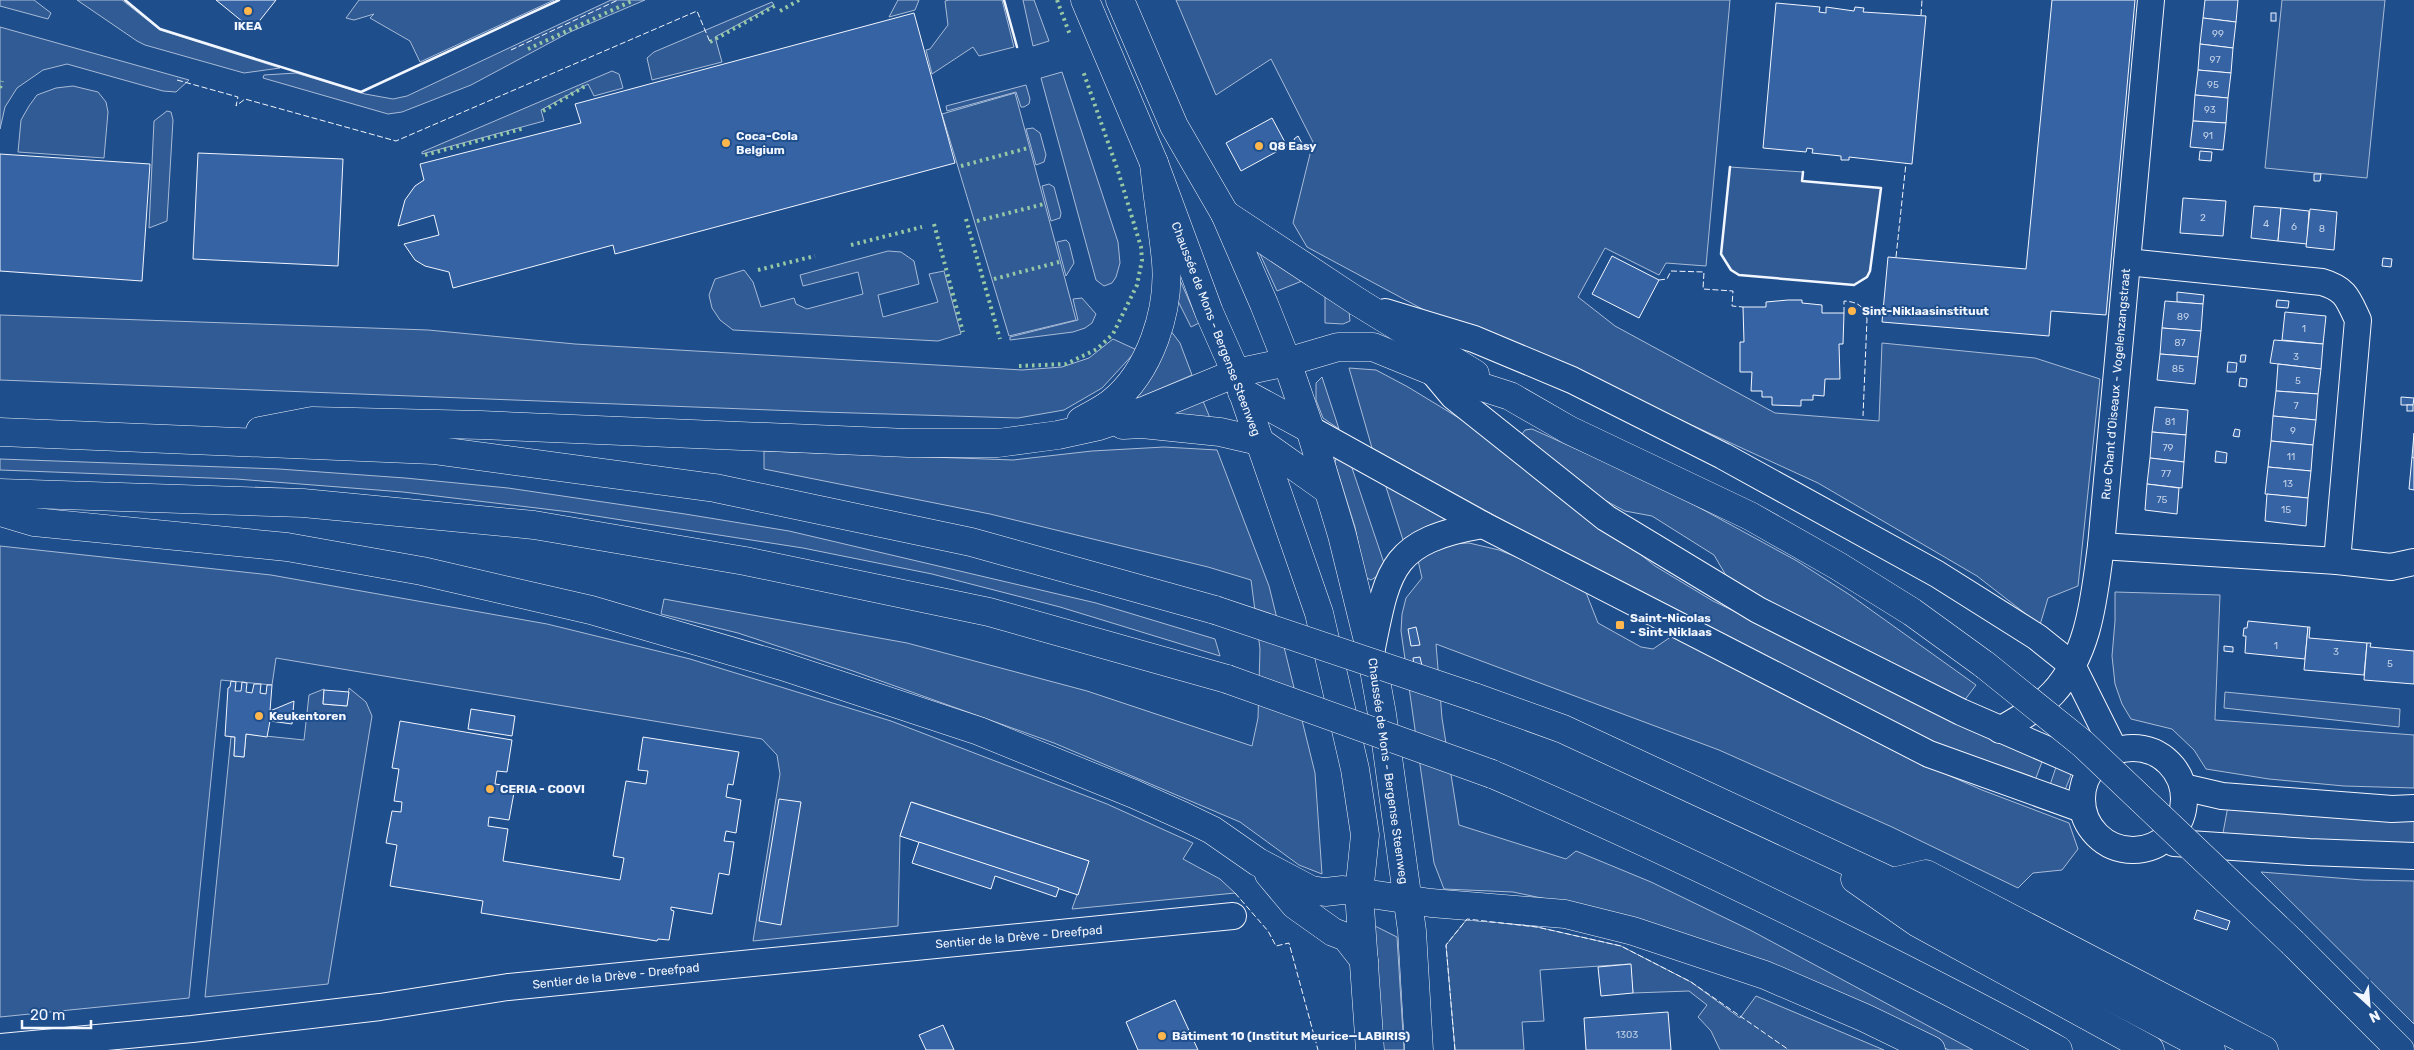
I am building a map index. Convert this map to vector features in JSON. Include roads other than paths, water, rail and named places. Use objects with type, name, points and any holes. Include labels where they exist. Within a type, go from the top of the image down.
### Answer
[{"type":"main road","name":"Chaussée de Mons - Bergense Steenweg","points":[[1085,0],[1154,163],[1209,312],[1239,383],[1310,586],[1337,687],[1355,769],[1365,835],[1359,893],[1370,1050]]},
{"type":"main road","name":"Chaussée de Mons - Bergense Steenweg","points":[[1120,0],[1174,126],[1225,214],[1287,362],[1310,429],[1342,535],[1372,653],[1382,714],[1412,931],[1419,1050]]},
{"type":"main road","points":[[1058,435],[1111,404],[1138,374],[1154,338],[1164,299],[1166,263],[1154,163]]},
{"type":"main road","points":[[1225,214],[1358,302],[1568,430],[1750,516],[1912,612],[2041,709],[2175,829],[2294,943],[2400,1050]]},
{"type":"main road","points":[[214,440],[312,421],[481,425],[908,443],[998,443],[1058,435],[1099,426],[1239,383],[1287,362],[1338,347],[1373,347],[1432,371],[1510,396]]},
{"type":"main road","points":[[1239,383],[1310,429]]},
{"type":"main road","points":[[1099,426],[1142,424],[1220,432],[1259,441],[1328,490]]},
{"type":"main road","points":[[0,432],[433,450],[715,488],[971,542],[1214,610],[1474,697],[1563,729],[1892,882],[2210,1050]]},
{"type":"main road","points":[[0,493],[303,503],[534,525],[745,561],[988,612],[1227,679],[1492,774],[1592,817],[1723,878],[1994,1014],[2058,1050]]},
{"type":"main road","points":[[0,512],[34,522],[287,547],[422,571],[590,610],[782,666],[978,732],[1134,794],[1183,816],[1212,830],[1258,862],[1311,890],[1359,893],[1564,914],[1633,931],[1765,976],[1865,1018],[1931,1050]]},
{"type":"main road","points":[[1788,833],[1918,923],[2150,1050]]},
{"type":"main road","points":[[1258,862],[1295,905],[1333,932],[1346,937],[1364,960]]},
{"type":"main road","points":[[1892,882],[1926,874],[2264,1050]]},
{"type":"main road","points":[[1994,1014],[2013,1046],[2020,1050]]},
{"type":"street","name":"Rue Chant d'Oiseaux - Vogelenzangstraat","points":[[2000,730],[2032,710],[2052,694],[2072,665],[2090,622],[2101,546],[2151,0]]},
{"type":"street","points":[[2127,262],[2322,282],[2337,286],[2346,295],[2358,320],[2337,561]]},
{"type":"street","points":[[1358,302],[1474,340],[1572,380],[1722,456],[1937,574],[2037,637],[2072,665],[2115,751]]},
{"type":"street","points":[[1432,371],[1453,396],[1606,518],[1651,547],[1758,610],[2000,730],[2092,768]]},
{"type":"street","points":[[1310,429],[1483,525],[1929,754],[2082,809]]},
{"type":"street","points":[[1372,653],[1382,598],[1393,569],[1415,547],[1432,538],[1483,525]]},
{"type":"street","points":[[2101,546],[2337,561],[2391,567],[2414,562]]},
{"type":"street","points":[[2132,748],[2149,751],[2164,759],[2176,771],[2182,787],[2183,807],[2176,826],[2163,841],[2148,848],[2130,850],[2114,847],[2099,838],[2088,825],[2082,809],[2081,795],[2085,781],[2092,768],[2102,758],[2115,751],[2132,748]]},
{"type":"street","points":[[2182,787],[2222,796],[2392,809],[2414,808]]},
{"type":"street","points":[[2163,841],[2178,844],[2309,852],[2414,856]]},
{"type":"street","name":"Sentier de la Drève - Dreefpad","points":[[0,1047],[192,1029],[380,1007],[508,987],[1233,916]]},
{"type":"place","name":"IKEA","points":[[248,11]]},
{"type":"place","name":"Coca-Cola Belgium","points":[[726,143]]},
{"type":"place","name":"Q8 Easy","points":[[1259,146]]},
{"type":"place","name":"Sint-Niklaasinstituut","points":[[1852,311]]},
{"type":"place","name":"Saint-Nicolas - Sint-Niklaas","points":[[1620,625]]},
{"type":"place","name":"Keukentoren","points":[[259,716]]},
{"type":"place","name":"CERIA - COOVI","points":[[490,789]]},
{"type":"place","name":"Bâtiment 10 (Institut Meurice—LABIRIS)","points":[[1162,1036]]}]
